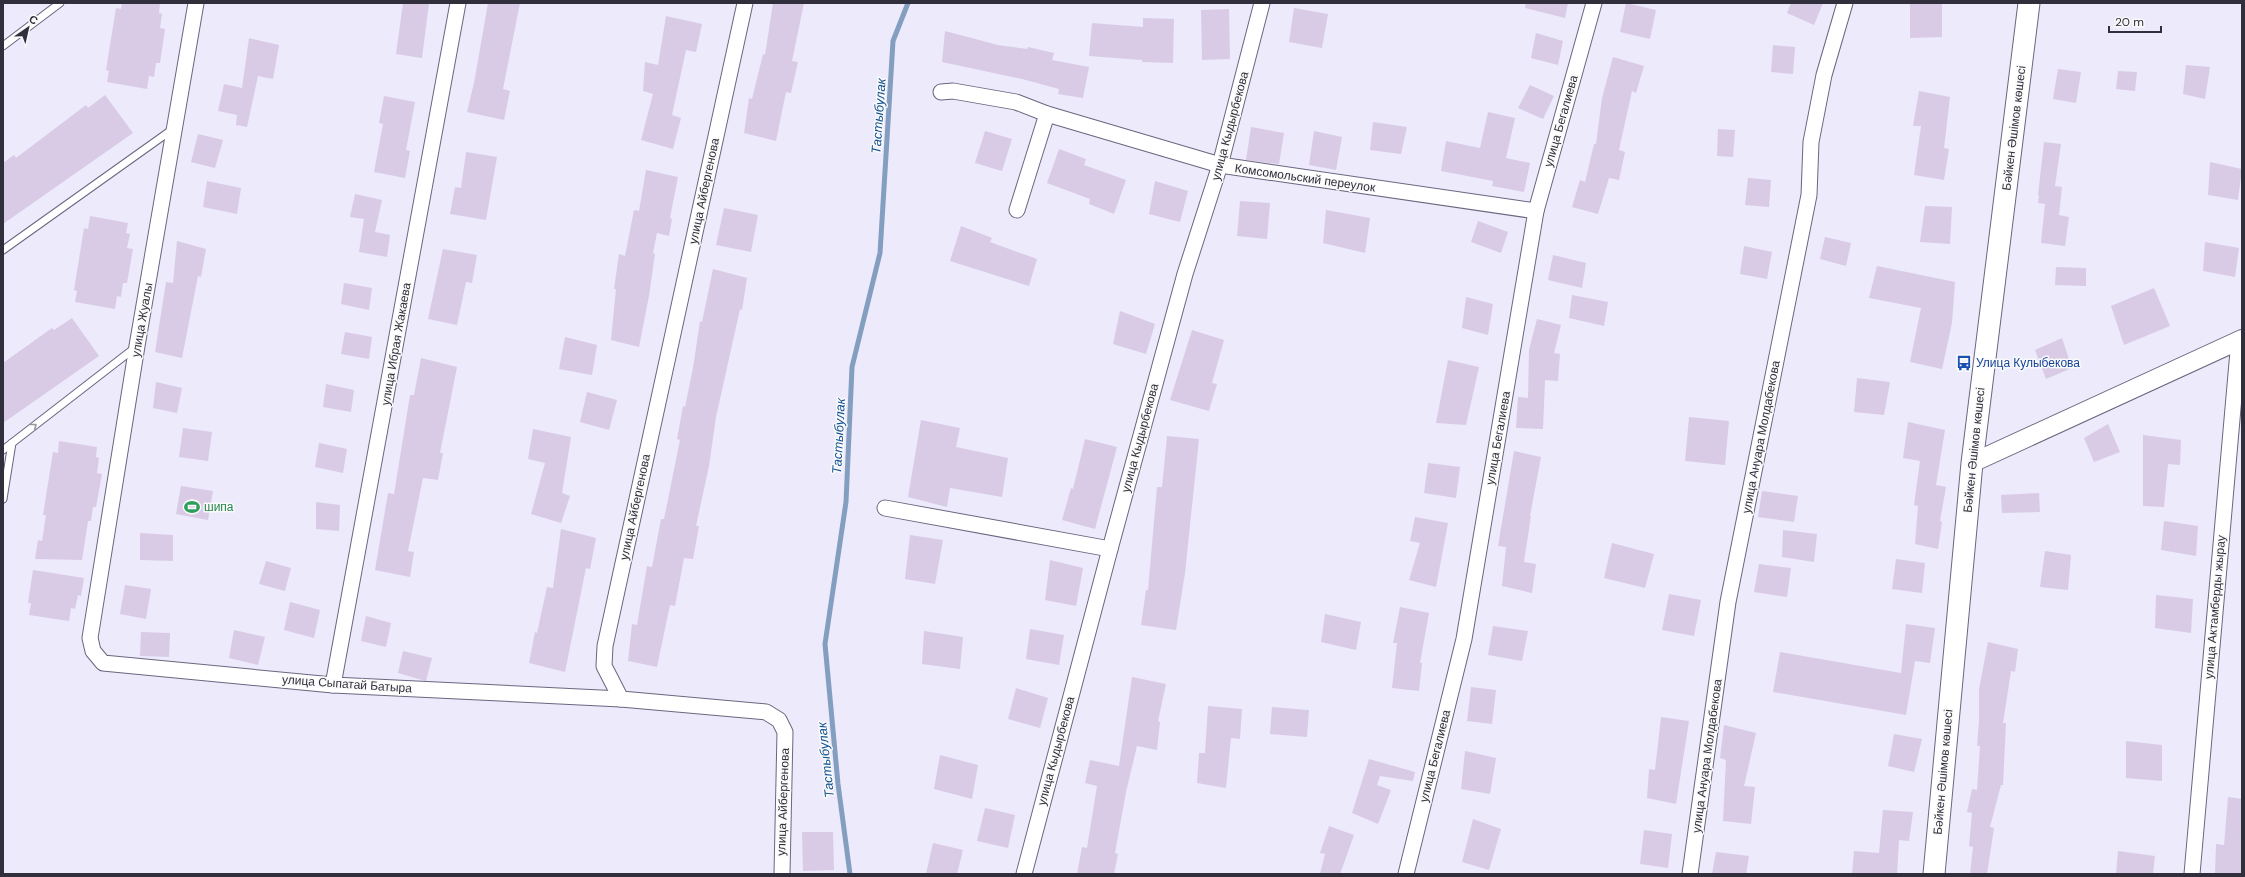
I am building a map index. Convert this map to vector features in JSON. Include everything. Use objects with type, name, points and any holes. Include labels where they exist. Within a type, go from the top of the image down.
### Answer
[{"type":"main road","name":"Бәйкен Әшімов көшесі","points":[[1934,874],[1972,463],[2029,3]]},
{"type":"street","name":"улица Жуалы","points":[[90,638],[137,346],[196,3]]},
{"type":"street","name":"улица Ибрая Жакаева","points":[[333,685],[458,3]]},
{"type":"street","name":"улица Айбергенова","points":[[745,3],[605,646],[604,666],[621,699],[766,712],[779,720],[785,732],[782,874]]},
{"type":"street","name":"улица Кыдырбекова","points":[[1024,874],[1185,274],[1220,165],[1262,3]]},
{"type":"street","name":"улица Бегалиева","points":[[1406,874],[1464,639],[1536,211],[1594,3]]},
{"type":"street","name":"улица Ануара Молдабекова","points":[[1690,874],[1728,602],[1809,196],[1812,142],[1824,74],[1845,3]]},
{"type":"street","name":"Комсомольский переулок","points":[[941,92],[953,91],[1016,102],[1047,114],[1220,165],[1536,211]]},
{"type":"street","points":[[1017,210],[1047,114]]},
{"type":"street","points":[[1972,463],[2241,340]]},
{"type":"street","name":"улица Актамберды жырау","points":[[2192,874],[2241,340]]},
{"type":"street","points":[[885,508],[1110,549]]},
{"type":"street","name":"улица Сыпатай Батыра","points":[[90,638],[93,651],[103,663],[333,685],[621,699]]},
{"type":"lane","points":[[3,46],[60,3]]},
{"type":"lane","points":[[3,250],[176,126]]},
{"type":"lane","points":[[3,450],[137,346]]},
{"type":"lane","points":[[3,499],[12,443]]},
{"type":"building","points":[[122,3],[160,3],[159,13],[162,14],[160,28],[165,29],[160,63],[156,63],[154,77],[149,76],[147,89],[107,82],[109,71],[106,70],[116,8],[121,9]]},
{"type":"building","points":[[403,3],[429,3],[422,58],[396,54]]},
{"type":"building","points":[[488,3],[520,3],[503,89],[510,91],[504,120],[467,112],[474,83]]},
{"type":"building","points":[[773,3],[804,3],[792,61],[798,62],[791,93],[786,92],[776,141],[744,133],[749,98],[752,99],[763,54],[765,55]]},
{"type":"building","points":[[1526,3],[1568,3],[1565,18],[1525,8]]},
{"type":"building","points":[[1626,3],[1656,10],[1650,39],[1620,32]]},
{"type":"building","points":[[1791,3],[1823,3],[1814,25],[1787,13]]},
{"type":"building","points":[[1910,3],[1942,3],[1942,37],[1910,38]]},
{"type":"building","points":[[1294,8],[1328,14],[1322,48],[1289,42]]},
{"type":"building","points":[[1229,9],[1230,59],[1202,60],[1201,10]]},
{"type":"building","points":[[666,16],[702,24],[696,52],[686,50],[672,115],[681,118],[673,149],[641,140],[653,94],[643,91],[645,62],[658,65]]},
{"type":"building","points":[[1143,18],[1174,19],[1173,63],[1142,62],[1142,60],[1089,56],[1092,23],[1143,27]]},
{"type":"building","points":[[945,31],[998,45],[1027,49],[1028,47],[1054,53],[1052,60],[1089,67],[1083,98],[1058,94],[1059,89],[1022,79],[942,62]]},
{"type":"building","points":[[1536,33],[1563,41],[1558,65],[1531,58]]},
{"type":"building","points":[[249,38],[279,45],[273,79],[258,76],[247,127],[236,125],[237,115],[218,111],[224,84],[242,88]]},
{"type":"building","points":[[1773,45],[1795,47],[1793,74],[1771,72]]},
{"type":"building","points":[[1613,57],[1644,66],[1636,93],[1632,91],[1619,150],[1625,152],[1619,180],[1609,178],[1598,214],[1572,207],[1580,180],[1585,182],[1594,144],[1596,144],[1602,98]]},
{"type":"building","points":[[2186,65],[2210,67],[2205,99],[2183,94]]},
{"type":"building","points":[[2058,69],[2081,72],[2076,103],[2053,99]]},
{"type":"building","points":[[2118,71],[2137,72],[2135,91],[2116,89]]},
{"type":"building","points":[[1530,85],[1554,96],[1543,119],[1518,108]]},
{"type":"building","points":[[1919,91],[1950,97],[1944,148],[1949,149],[1944,180],[1914,175],[1921,126],[1913,126]]},
{"type":"building","points":[[105,95],[133,133],[3,224],[3,163],[14,155],[16,158],[86,105],[88,108]]},
{"type":"building","points":[[384,96],[415,102],[406,150],[410,151],[405,178],[374,172],[383,124],[379,123]]},
{"type":"building","points":[[1488,112],[1515,118],[1506,158],[1530,163],[1524,192],[1492,186],[1493,181],[1441,171],[1446,141],[1480,148]]},
{"type":"building","points":[[1373,122],[1407,127],[1401,154],[1370,150]]},
{"type":"building","points":[[1251,127],[1284,133],[1279,164],[1246,160]]},
{"type":"building","points":[[1718,129],[1735,130],[1733,157],[1717,156]]},
{"type":"building","points":[[985,131],[1012,139],[1002,171],[975,163]]},
{"type":"building","points":[[1314,131],[1342,137],[1336,170],[1309,165]]},
{"type":"building","points":[[198,134],[223,140],[215,168],[191,162]]},
{"type":"building","points":[[2044,142],[2061,144],[2055,186],[2062,187],[2059,215],[2069,217],[2065,246],[2041,243],[2045,204],[2038,203],[2038,195]]},
{"type":"building","points":[[1059,149],[1086,159],[1084,165],[1126,180],[1114,214],[1089,204],[1090,199],[1047,183]]},
{"type":"building","points":[[466,152],[497,157],[486,220],[450,214],[455,187],[461,188]]},
{"type":"building","points":[[2210,162],[2242,169],[2238,200],[2208,195]]},
{"type":"building","points":[[646,170],[678,177],[670,218],[672,219],[669,236],[657,233],[653,253],[655,254],[649,296],[639,347],[611,340],[616,289],[614,289],[619,254],[625,256],[634,210],[639,211]]},
{"type":"building","points":[[1748,178],[1771,180],[1769,207],[1745,205]]},
{"type":"building","points":[[207,181],[241,188],[237,214],[203,207]]},
{"type":"building","points":[[1155,181],[1188,191],[1180,222],[1149,214]]},
{"type":"building","points":[[355,194],[382,200],[375,232],[390,235],[387,257],[359,252],[364,219],[350,217]]},
{"type":"building","points":[[1240,201],[1270,203],[1267,239],[1237,236]]},
{"type":"building","points":[[1925,206],[1952,207],[1950,244],[1920,242]]},
{"type":"building","points":[[724,208],[758,215],[751,252],[716,245]]},
{"type":"building","points":[[1326,210],[1370,218],[1365,253],[1323,243]]},
{"type":"building","points":[[90,216],[128,223],[126,233],[130,234],[127,248],[133,249],[127,283],[123,283],[121,297],[117,296],[115,309],[75,302],[77,291],[74,290],[84,228],[88,229]]},
{"type":"building","points":[[1478,221],[1508,232],[1501,253],[1471,242]]},
{"type":"building","points":[[961,226],[992,238],[990,242],[1037,259],[1029,286],[950,261]]},
{"type":"building","points":[[1825,237],[1851,243],[1846,266],[1820,259]]},
{"type":"building","points":[[177,241],[206,249],[201,277],[198,276],[182,358],[155,352],[166,282],[173,283]]},
{"type":"building","points":[[2205,242],[2239,248],[2235,277],[2203,271]]},
{"type":"building","points":[[1744,246],[1772,252],[1767,279],[1740,274]]},
{"type":"building","points":[[443,249],[477,255],[472,283],[466,282],[457,325],[428,319]]},
{"type":"building","points":[[1553,255],[1586,263],[1582,288],[1548,280]]},
{"type":"building","points":[[1877,266],[1955,282],[1952,323],[1942,369],[1910,362],[1921,308],[1869,298]]},
{"type":"building","points":[[2056,267],[2086,268],[2086,286],[2055,285]]},
{"type":"building","points":[[713,269],[747,278],[742,310],[740,309],[716,417],[709,466],[696,526],[699,526],[693,559],[684,558],[675,606],[670,605],[657,667],[628,661],[632,624],[637,625],[647,566],[652,567],[661,519],[664,519],[680,440],[677,439],[683,406],[685,407],[700,321],[702,322]]},
{"type":"building","points":[[344,283],[372,288],[369,310],[341,304]]},
{"type":"building","points":[[2154,288],[2170,326],[2124,345],[2111,306]]},
{"type":"building","points":[[1572,295],[1608,302],[1604,326],[1569,318]]},
{"type":"building","points":[[1466,297],[1493,304],[1488,335],[1462,328]]},
{"type":"building","points":[[1120,311],[1155,324],[1146,354],[1113,344]]},
{"type":"building","points":[[72,318],[99,356],[3,423],[3,363],[52,328],[54,330]]},
{"type":"building","points":[[1537,319],[1561,325],[1554,353],[1560,354],[1558,381],[1545,380],[1543,429],[1516,428],[1518,397],[1528,398],[1529,350]]},
{"type":"building","points":[[1192,330],[1224,340],[1212,383],[1217,384],[1209,411],[1170,400]]},
{"type":"building","points":[[345,332],[372,337],[369,359],[341,354]]},
{"type":"building","points":[[565,337],[597,345],[592,375],[559,369]]},
{"type":"building","points":[[2062,338],[2072,368],[2046,379],[2035,350]]},
{"type":"building","points":[[421,358],[457,367],[440,453],[443,453],[438,480],[423,478],[408,551],[414,552],[410,577],[375,570],[388,493],[394,494],[410,395],[414,395]]},
{"type":"building","points":[[1448,360],[1479,367],[1466,425],[1436,423]]},
{"type":"building","points":[[1857,378],[1890,382],[1884,415],[1854,412]]},
{"type":"building","points":[[156,382],[182,388],[177,413],[153,408]]},
{"type":"building","points":[[326,384],[354,390],[351,412],[323,407]]},
{"type":"building","points":[[587,392],[617,400],[609,430],[580,422]]},
{"type":"building","points":[[1689,417],[1729,421],[1725,465],[1685,461]]},
{"type":"building","points":[[921,420],[960,428],[956,447],[1008,458],[1002,497],[950,488],[947,507],[908,497]]},
{"type":"building","points":[[1908,422],[1945,430],[1936,485],[1946,487],[1940,521],[1942,522],[1938,549],[1915,544],[1918,506],[1914,505],[1920,461],[1903,458]]},
{"type":"building","points":[[2108,424],[2120,452],[2094,462],[2084,438]]},
{"type":"building","points":[[183,428],[212,432],[208,461],[179,457]]},
{"type":"building","points":[[533,429],[571,437],[562,493],[570,496],[561,523],[531,514],[545,463],[528,459]]},
{"type":"building","points":[[2143,435],[2181,440],[2180,465],[2168,464],[2164,507],[2143,506]]},
{"type":"building","points":[[1167,436],[1199,439],[1185,573],[1176,630],[1141,625],[1146,590],[1148,590],[1157,487],[1162,487]]},
{"type":"building","points":[[1085,439],[1117,447],[1095,529],[1062,520],[1071,488],[1073,489]]},
{"type":"building","points":[[59,441],[97,447],[96,457],[99,458],[97,473],[102,474],[96,507],[93,507],[91,521],[88,521],[82,560],[35,559],[38,540],[42,541],[46,515],[43,515],[53,452],[58,453]]},
{"type":"building","points":[[319,443],[347,449],[343,473],[315,467]]},
{"type":"building","points":[[1514,451],[1541,457],[1530,516],[1524,562],[1536,564],[1532,593],[1502,586],[1506,547],[1498,546]]},
{"type":"building","points":[[1428,463],[1460,467],[1456,498],[1424,493]]},
{"type":"building","points":[[181,486],[213,491],[208,520],[176,514]]},
{"type":"building","points":[[1762,491],[1798,496],[1794,522],[1758,517]]},
{"type":"building","points":[[2039,493],[2040,512],[2002,513],[2001,495]]},
{"type":"building","points":[[316,502],[340,505],[339,531],[316,529]]},
{"type":"building","points":[[1415,517],[1448,523],[1436,587],[1409,580],[1420,543],[1410,541]]},
{"type":"building","points":[[2164,521],[2198,526],[2196,556],[2161,550]]},
{"type":"building","points":[[561,529],[596,538],[590,569],[586,568],[565,672],[529,663],[535,632],[537,633],[547,587],[553,588]]},
{"type":"building","points":[[1783,530],[1817,534],[1814,562],[1782,557]]},
{"type":"building","points":[[140,533],[173,535],[173,561],[140,560]]},
{"type":"building","points":[[910,535],[943,540],[935,584],[905,579]]},
{"type":"building","points":[[1612,543],[1654,554],[1645,588],[1604,578]]},
{"type":"building","points":[[2045,551],[2071,555],[2068,590],[2040,587]]},
{"type":"building","points":[[1896,559],[1925,563],[1922,593],[1892,589]]},
{"type":"building","points":[[1050,560],[1083,568],[1076,606],[1045,600]]},
{"type":"building","points":[[266,561],[291,568],[285,591],[259,584]]},
{"type":"building","points":[[1759,564],[1791,568],[1787,597],[1754,592]]},
{"type":"building","points":[[33,570],[84,578],[81,596],[78,595],[75,609],[71,608],[69,621],[29,615],[31,603],[28,603]]},
{"type":"building","points":[[125,585],[151,589],[146,619],[120,614]]},
{"type":"building","points":[[1669,594],[1701,600],[1694,636],[1662,630]]},
{"type":"building","points":[[2156,595],[2193,599],[2191,633],[2155,628]]},
{"type":"building","points":[[290,602],[320,610],[314,638],[284,630]]},
{"type":"building","points":[[1400,607],[1429,613],[1420,663],[1422,663],[1419,691],[1392,688],[1397,643],[1393,643]]},
{"type":"building","points":[[1325,614],[1361,622],[1356,650],[1321,642]]},
{"type":"building","points":[[366,616],[391,623],[386,647],[361,641]]},
{"type":"building","points":[[1906,624],[1935,628],[1930,663],[1915,661],[1906,715],[1773,692],[1780,652],[1901,673]]},
{"type":"building","points":[[1493,626],[1528,631],[1522,661],[1488,655]]},
{"type":"building","points":[[1030,629],[1064,635],[1059,665],[1026,659]]},
{"type":"building","points":[[234,630],[265,637],[258,665],[229,658]]},
{"type":"building","points":[[924,631],[963,637],[960,669],[922,664]]},
{"type":"building","points":[[141,632],[170,633],[169,657],[140,656]]},
{"type":"building","points":[[1988,642],[2018,649],[2015,672],[2011,671],[2003,723],[2006,723],[2003,785],[2001,785],[1990,827],[1994,828],[1987,874],[1970,874],[1973,847],[1969,846],[1972,813],[1967,812],[1972,789],[1977,790],[1980,746],[1977,746],[1979,689]]},
{"type":"building","points":[[403,651],[432,658],[426,681],[398,673]]},
{"type":"building","points":[[1132,677],[1166,684],[1158,721],[1160,722],[1157,750],[1137,746],[1126,792],[1115,853],[1118,854],[1114,874],[1077,874],[1082,847],[1087,848],[1097,786],[1085,783],[1090,760],[1119,766]]},
{"type":"building","points":[[1471,687],[1496,690],[1492,724],[1467,721]]},
{"type":"building","points":[[1016,688],[1048,698],[1040,728],[1008,719]]},
{"type":"building","points":[[1208,706],[1242,709],[1240,739],[1231,738],[1226,788],[1197,783],[1199,753],[1205,753]]},
{"type":"building","points":[[1272,707],[1309,710],[1307,737],[1270,734]]},
{"type":"building","points":[[1661,717],[1689,721],[1676,804],[1647,798],[1649,769],[1655,770]]},
{"type":"building","points":[[1724,725],[1756,733],[1744,786],[1755,787],[1751,824],[1723,821],[1726,760],[1720,758]]},
{"type":"building","points":[[1894,734],[1922,739],[1914,772],[1888,766]]},
{"type":"building","points":[[2126,741],[2162,745],[2162,781],[2126,778]]},
{"type":"building","points":[[1465,751],[1496,758],[1490,794],[1461,789]]},
{"type":"building","points":[[940,755],[978,765],[972,799],[934,789]]},
{"type":"building","points":[[1369,759],[1415,772],[1413,781],[1380,776],[1377,785],[1391,790],[1378,824],[1352,813]]},
{"type":"building","points":[[2228,797],[2242,799],[2242,874],[2215,874],[2216,844],[2224,845]]},
{"type":"building","points":[[985,808],[1015,815],[1008,848],[977,841]]},
{"type":"building","points":[[1883,810],[1913,812],[1909,841],[1899,840],[1897,874],[1852,874],[1854,851],[1879,853]]},
{"type":"building","points":[[1473,819],[1501,829],[1489,870],[1462,862]]},
{"type":"building","points":[[1329,826],[1354,835],[1340,874],[1320,874],[1325,854],[1320,853]]},
{"type":"building","points":[[1644,830],[1672,834],[1668,868],[1640,864]]},
{"type":"building","points":[[802,832],[833,832],[834,870],[803,871]]},
{"type":"building","points":[[933,843],[963,850],[957,874],[926,874]]},
{"type":"building","points":[[2118,851],[2155,856],[2153,874],[2116,874]]},
{"type":"building","points":[[1716,852],[1749,856],[1746,874],[1712,874]]},
{"type":"waterway","name":"Тастыбулак","points":[[850,874],[838,784],[825,644],[846,502],[852,367],[880,253],[893,41],[908,3]]},
{"type":"place","name":"Улица Кулыбекова","points":[[1964,363]]},
{"type":"place","name":"шипа","points":[[192,507]]}]
